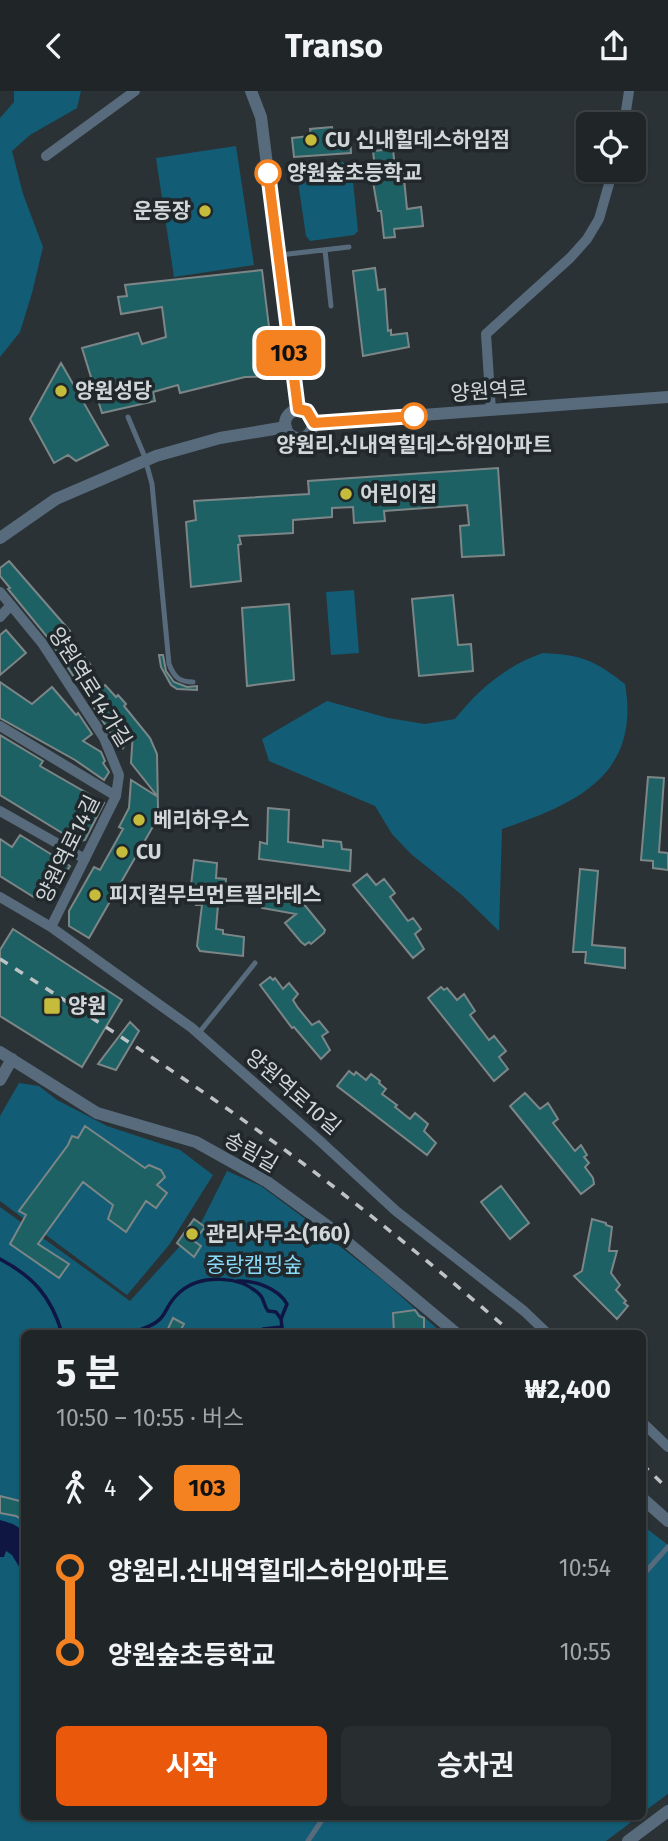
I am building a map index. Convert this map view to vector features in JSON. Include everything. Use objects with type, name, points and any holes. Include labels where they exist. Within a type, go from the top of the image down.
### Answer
[{"type":"street","points":[[46,156],[135,91]]},
{"type":"street","points":[[251,91],[261,117],[297,407]]},
{"type":"street","points":[[626,112],[629,91]]},
{"type":"street","points":[[491,410],[485,334],[570,258],[587,239],[599,219],[610,182]]},
{"type":"street","name":"양원역로","points":[[314,423],[668,397]]},
{"type":"street","points":[[297,407],[307,411],[314,423],[311,432],[303,437],[294,437],[286,427],[286,417],[297,407]]},
{"type":"street","points":[[3,532],[56,499],[146,460],[220,438],[286,427]]},
{"type":"street","name":"양원역로14가길","points":[[0,592],[42,643],[110,749],[119,775],[116,796]]},
{"type":"street","points":[[0,617],[11,605]]},
{"type":"street","name":"양원역로14길","points":[[0,726],[116,796],[51,927]]},
{"type":"street","points":[[0,811],[85,859]]},
{"type":"street","name":"양원역로10길","points":[[0,897],[51,927],[198,1034],[320,1140],[396,1211],[524,1311],[544,1330]]},
{"type":"street","name":"송림길","points":[[0,1052],[97,1112],[196,1142],[266,1181],[329,1227],[452,1330]]},
{"type":"street","points":[[0,1080],[12,1059]]},
{"type":"street","points":[[646,1426],[668,1447]]},
{"type":"street","points":[[646,1502],[668,1521]]},
{"type":"street","points":[[628,1841],[668,1811]]},
{"type":"lane","points":[[277,256],[349,247]]},
{"type":"lane","points":[[325,250],[331,306]]},
{"type":"lane","points":[[128,417],[146,460],[152,484],[169,664],[181,682],[193,682]]},
{"type":"lane","points":[[198,1034],[255,963]]},
{"type":"lane","points":[[646,1572],[668,1547]]},
{"type":"lane","points":[[308,1841],[322,1820]]},
{"type":"green space","points":[[14,91],[81,91],[77,108],[30,135],[12,151],[23,194],[43,247],[20,332],[0,357],[0,118],[14,102]]},
{"type":"green space","name":"운동장","points":[[236,146],[254,265],[174,277],[156,158]]},
{"type":"green space","points":[[343,162],[352,171],[358,231],[354,235],[310,241],[306,236],[297,175],[308,167]]},
{"type":"green space","points":[[354,590],[359,653],[331,655],[326,592]]},
{"type":"green space","points":[[543,653],[587,660],[625,684],[627,715],[623,742],[613,763],[597,781],[578,796],[555,809],[502,829],[499,931],[462,895],[411,854],[392,834],[375,806],[269,761],[262,739],[327,701],[388,718],[425,724],[455,719],[473,698],[494,680],[517,664]]},
{"type":"green space","points":[[19,1083],[39,1086],[57,1100],[107,1126],[180,1150],[213,1175],[169,1245],[127,1295],[0,1201],[0,1116]]},
{"type":"green space","name":"중랑캠핑숲","points":[[227,1171],[261,1186],[385,1282],[439,1330],[21,1330],[21,1820],[634,1820],[606,1841],[0,1841],[0,1207],[130,1301],[201,1223]]},
{"type":"green space","points":[[646,1528],[668,1545],[668,1794],[646,1810]]},
{"type":"shaded area","points":[[0,1520],[21,1529],[21,1570],[12,1555],[6,1551],[4,1557],[0,1557]]},
{"type":"building","points":[[332,127],[333,134],[350,133],[351,153],[294,157],[292,138],[311,136],[310,129]]},
{"type":"building","points":[[393,149],[395,169],[403,168],[407,209],[421,207],[423,226],[394,229],[395,237],[384,238],[381,211],[378,211],[371,170],[375,169],[373,151]]},
{"type":"building","points":[[375,268],[378,290],[385,289],[388,331],[391,330],[391,335],[407,333],[409,347],[363,356],[353,271]]},
{"type":"building","points":[[262,270],[275,376],[245,377],[180,393],[178,385],[153,392],[155,401],[102,413],[82,348],[138,333],[142,344],[166,337],[162,307],[121,314],[118,297],[127,296],[125,285]]},
{"type":"building","name":"양원성당","points":[[61,363],[108,445],[76,461],[68,455],[54,463],[30,419]]},
{"type":"building","points":[[498,468],[504,555],[462,557],[460,526],[469,525],[467,505],[384,511],[385,521],[354,523],[353,507],[332,508],[332,517],[293,520],[293,533],[239,536],[241,581],[191,587],[186,522],[196,520],[194,501],[309,494],[308,481]]},
{"type":"building","points":[[9,561],[70,631],[66,635],[90,664],[74,677],[49,639],[0,576],[0,568]]},
{"type":"building","points":[[453,595],[458,645],[471,644],[473,671],[419,676],[412,599]]},
{"type":"building","points":[[289,604],[294,680],[247,686],[242,608]]},
{"type":"building","points":[[6,630],[26,653],[0,675],[0,635]]},
{"type":"building","points":[[159,655],[163,655],[166,671],[174,682],[187,687],[197,686],[197,690],[177,689],[171,685],[161,667]]},
{"type":"building","points":[[0,682],[32,704],[52,687],[76,715],[78,713],[92,734],[83,741],[101,752],[105,761],[103,763],[109,772],[104,780],[75,760],[0,718]]},
{"type":"building","points":[[105,685],[126,704],[124,706],[150,738],[157,754],[158,797],[131,763],[133,732],[123,748],[121,742],[119,746],[91,703],[97,698],[94,694]]},
{"type":"building","points":[[0,735],[43,761],[40,766],[104,803],[85,840],[77,842],[0,795]]},
{"type":"building","points":[[648,777],[664,778],[659,852],[668,853],[668,870],[653,868],[653,861],[641,860]]},
{"type":"building","points":[[131,780],[158,797],[155,823],[89,938],[69,926],[69,911],[94,867],[100,870],[123,829],[119,827],[129,808]]},
{"type":"building","points":[[268,808],[289,810],[288,842],[323,847],[323,840],[341,842],[342,849],[351,850],[350,871],[259,859],[260,842],[267,844]]},
{"type":"building","points":[[20,835],[70,866],[49,899],[40,901],[0,876],[0,839],[12,847]]},
{"type":"building","points":[[194,860],[217,863],[216,878],[226,879],[224,895],[219,893],[216,929],[223,930],[223,934],[244,937],[243,956],[200,951],[197,946],[202,905],[196,905],[198,895],[190,894]]},
{"type":"building","points":[[580,869],[598,871],[592,945],[625,948],[625,968],[585,963],[586,952],[573,952]]},
{"type":"building","points":[[367,874],[376,885],[384,879],[395,893],[390,897],[408,921],[413,918],[421,929],[415,934],[424,949],[413,958],[353,885]]},
{"type":"building","points":[[264,889],[294,892],[325,930],[324,933],[311,944],[309,942],[305,945],[285,923],[296,914],[262,908]]},
{"type":"building","points":[[13,929],[122,1000],[82,1067],[0,1016],[0,950]]},
{"type":"building","points":[[270,977],[273,980],[275,978],[283,989],[289,983],[298,994],[293,1000],[298,1008],[312,1025],[319,1021],[328,1032],[322,1036],[330,1050],[321,1059],[294,1027],[292,1028],[260,985]]},
{"type":"building","points":[[441,987],[444,990],[447,988],[457,1000],[464,994],[475,1011],[470,1015],[489,1040],[494,1036],[506,1051],[499,1057],[508,1069],[494,1081],[428,998]]},
{"type":"building","points":[[130,1022],[139,1031],[116,1070],[98,1064]]},
{"type":"building","points":[[349,1071],[354,1075],[356,1072],[366,1080],[371,1074],[386,1089],[382,1094],[397,1105],[395,1107],[410,1119],[415,1113],[428,1124],[424,1131],[436,1143],[427,1155],[337,1086]]},
{"type":"building","points":[[525,1093],[540,1109],[548,1103],[558,1119],[553,1123],[575,1151],[581,1145],[587,1155],[584,1157],[589,1163],[585,1167],[594,1184],[581,1194],[510,1106]]},
{"type":"building","points":[[85,1126],[145,1168],[149,1165],[161,1170],[165,1177],[157,1185],[167,1193],[156,1208],[146,1201],[126,1232],[108,1219],[113,1205],[83,1182],[38,1244],[69,1264],[59,1278],[10,1244],[26,1215],[19,1211],[72,1136],[78,1138]]},
{"type":"building","points":[[501,1186],[529,1223],[510,1239],[481,1202]]},
{"type":"building","name":"관리사무소(160)","points":[[194,1219],[205,1227],[194,1241],[201,1246],[194,1257],[177,1243]]},
{"type":"building","points":[[592,1219],[612,1227],[609,1251],[617,1251],[611,1273],[620,1285],[616,1290],[628,1306],[617,1319],[574,1276],[582,1271]]},
{"type":"building","points":[[415,1310],[424,1318],[424,1330],[394,1330],[393,1313]]},
{"type":"building","points":[[173,1318],[184,1324],[181,1330],[167,1330]]},
{"type":"building","points":[[0,1496],[21,1501],[21,1519],[0,1513]]},
{"type":"waterway","points":[[0,1259],[40,1289],[61,1330]]},
{"type":"waterway","points":[[142,1329],[158,1321],[174,1298],[189,1286],[221,1279],[253,1289],[261,1296],[268,1311],[276,1312],[281,1319]]},
{"type":"waterway","points":[[237,1281],[265,1286],[283,1298],[287,1304],[281,1319],[282,1327],[262,1330]]},
{"type":"railway","points":[[0,959],[164,1065],[293,1156],[389,1230],[508,1330]]},
{"type":"railway","points":[[646,1468],[668,1489]]},
{"type":"bus line","name":"103","points":[[268,173],[298,409],[307,411],[314,423],[414,416]]},
{"type":"place","name":"CU 신내힐데스하임점","points":[[311,140]]},
{"type":"place","name":"양원숲초등학교","points":[[268,173]]},
{"type":"place","name":"운동장","points":[[205,211]]},
{"type":"place","name":"양원성당","points":[[61,391]]},
{"type":"place","name":"양원리.신내역힐데스하임아파트","points":[[414,416]]},
{"type":"place","name":"어린이집","points":[[346,494]]},
{"type":"place","name":"베리하우스","points":[[139,820]]},
{"type":"place","name":"CU","points":[[122,852]]},
{"type":"place","name":"피지컬무브먼트필라테스","points":[[95,895]]},
{"type":"place","name":"양원","points":[[52,1006]]},
{"type":"place","name":"관리사무소(160)","points":[[192,1234]]}]
